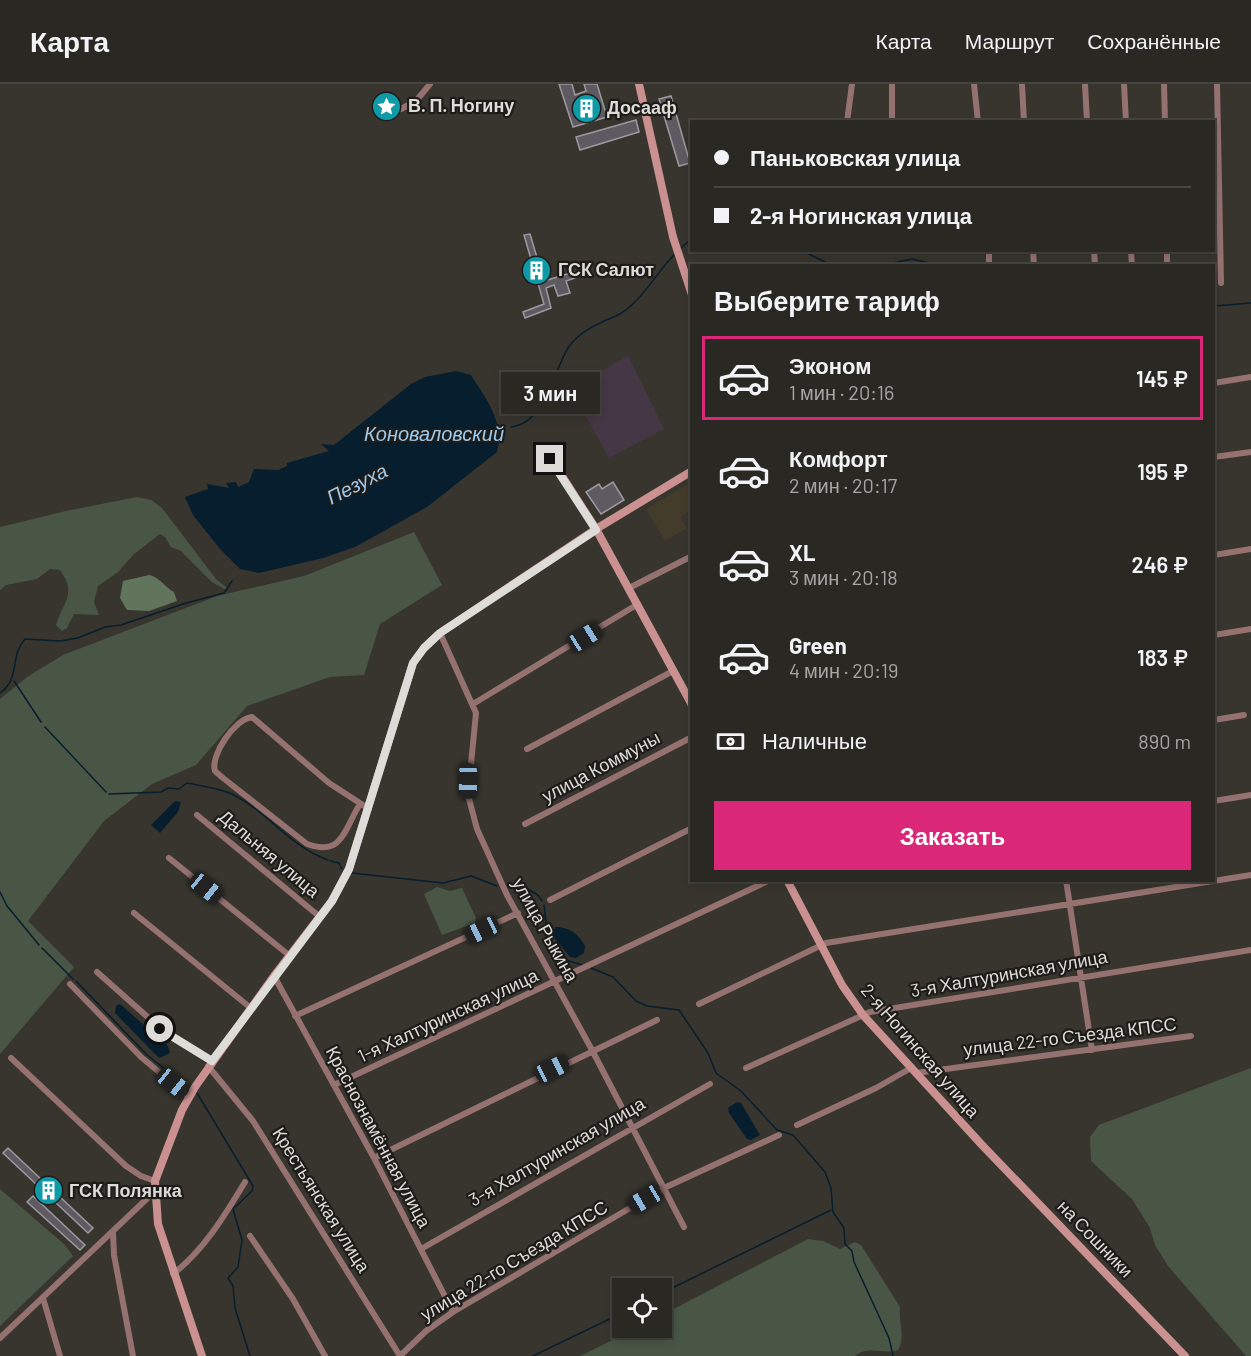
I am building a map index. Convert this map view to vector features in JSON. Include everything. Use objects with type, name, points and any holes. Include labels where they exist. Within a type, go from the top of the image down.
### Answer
[{"type":"main road","points":[[639,84],[673,237],[689,280]]},
{"type":"main road","points":[[550,459],[596,530],[690,701]]},
{"type":"main road","points":[[202,1356],[173,1275],[158,1224],[155,1181],[189,1096],[274,976],[321,917],[349,869],[413,663],[424,648],[440,633],[596,530],[690,472]]},
{"type":"main road","name":"2-я Ногинская улица","points":[[788,882],[820,945],[862,1015],[982,1145]]},
{"type":"main road","name":"на Сошники","points":[[982,1145],[1185,1356]]},
{"type":"street","points":[[401,109],[416,100],[430,84]]},
{"type":"street","points":[[847,120],[852,84]]},
{"type":"street","points":[[892,84],[892,120]]},
{"type":"street","points":[[974,84],[978,120]]},
{"type":"street","points":[[1022,84],[1024,120]]},
{"type":"street","points":[[1085,84],[1087,120]]},
{"type":"street","points":[[1124,84],[1126,120]]},
{"type":"street","points":[[1164,84],[1165,120]]},
{"type":"street","points":[[1217,84],[1221,283]]},
{"type":"street","points":[[1215,383],[1251,377]]},
{"type":"street","points":[[1215,457],[1251,452]]},
{"type":"street","points":[[1215,555],[1251,549]]},
{"type":"street","points":[[629,588],[690,557]]},
{"type":"street","points":[[473,704],[638,604]]},
{"type":"street","points":[[1215,635],[1251,629]]},
{"type":"street","name":"улица Рыкина","points":[[440,633],[473,704],[477,724],[468,795],[471,815],[507,895],[556,982],[630,1128],[684,1227]]},
{"type":"street","points":[[527,749],[674,671]]},
{"type":"street","points":[[1215,720],[1244,715]]},
{"type":"street","points":[[360,804],[340,841],[329,848],[318,848],[307,844],[215,771],[215,756],[226,737],[249,717],[261,722],[329,783],[369,809]]},
{"type":"street","name":"улица Коммуны","points":[[525,824],[690,738]]},
{"type":"street","points":[[1215,801],[1251,795]]},
{"type":"street","name":"Дальняя улица","points":[[197,815],[321,917]]},
{"type":"street","points":[[550,900],[690,829]]},
{"type":"street","points":[[169,858],[290,956]]},
{"type":"street","points":[[1215,881],[1251,875]]},
{"type":"street","name":"1-я Халтуринская улица","points":[[333,1085],[766,882]]},
{"type":"street","points":[[1066,882],[1092,1050]]},
{"type":"street","points":[[699,1004],[820,945],[1207,882]]},
{"type":"street","points":[[134,913],[252,1009]]},
{"type":"street","points":[[295,1016],[518,913]]},
{"type":"street","name":"3-я Халтуринская улица","points":[[746,1068],[862,1015],[1080,976],[1251,950]]},
{"type":"street","name":"Крестьянская улица","points":[[97,972],[160,1029],[210,1064],[253,1121],[400,1356]]},
{"type":"street","name":"Краснознамённая улица","points":[[274,976],[374,1158],[453,1312]]},
{"type":"street","points":[[70,984],[141,1057],[189,1096]]},
{"type":"street","points":[[374,1158],[657,1020]]},
{"type":"street","name":"улица 22-го Съезда КПСС","points":[[797,1125],[914,1070],[1092,1050],[1191,1036]]},
{"type":"street","points":[[11,1058],[126,1166],[141,1176],[155,1181]]},
{"type":"street","name":"3-я Халтуринская улица","points":[[421,1248],[710,1084]]},
{"type":"street","name":"улица 22-го Съезда КПСС","points":[[400,1356],[426,1331],[453,1312],[664,1188],[779,1135]]},
{"type":"street","points":[[173,1275],[184,1266],[219,1224],[245,1182]]},
{"type":"street","points":[[0,1338],[154,1192]]},
{"type":"street","points":[[112,1233],[133,1356]]},
{"type":"street","points":[[250,1236],[293,1299],[325,1356]]},
{"type":"street","points":[[43,1298],[60,1356]]},
{"type":"shaded area","points":[[628,355],[664,429],[609,458],[574,395],[584,382]]},
{"type":"shaded area","points":[[690,483],[690,511],[680,517],[687,528],[665,541],[646,509]]},
{"type":"green space","points":[[137,497],[151,500],[162,508],[216,579],[227,588],[226,590],[212,582],[181,551],[171,547],[165,537],[160,534],[133,555],[118,572],[98,586],[94,602],[99,615],[74,614],[67,628],[62,631],[56,625],[67,597],[68,585],[60,570],[50,569],[37,579],[6,585],[0,590],[0,527]]},
{"type":"green space","points":[[414,532],[442,585],[380,624],[364,675],[330,677],[247,706],[196,765],[152,784],[104,821],[28,921],[74,967],[0,1054],[0,699],[27,677],[63,655],[217,596],[304,576]]},
{"type":"green space","points":[[149,575],[174,592],[177,601],[149,611],[127,610],[120,598],[123,581]]},
{"type":"green space","points":[[437,887],[450,891],[462,888],[476,918],[475,923],[442,935],[424,894]]},
{"type":"green space","points":[[1251,1068],[1251,1356],[1246,1356],[1168,1266],[1155,1245],[1150,1228],[1132,1199],[1091,1161],[1090,1137],[1099,1125]]},
{"type":"green space","points":[[0,1189],[64,1244],[73,1256],[0,1326]]},
{"type":"green space","points":[[808,1239],[823,1241],[840,1249],[855,1242],[861,1245],[900,1307],[902,1335],[898,1350],[866,1351],[855,1356],[580,1356],[617,1338],[672,1338],[672,1310]]},
{"type":"water","name":"Коноваловский","points":[[456,371],[471,375],[493,411],[499,441],[497,452],[427,507],[355,547],[323,558],[259,573],[240,569],[220,549],[193,515],[185,497],[208,489],[207,484],[229,488],[226,483],[236,482],[238,487],[249,482],[254,469],[278,470],[287,466],[287,463],[329,451],[321,444],[334,445],[411,384],[425,377]]},
{"type":"water","points":[[175,801],[181,802],[178,812],[160,833],[151,825]]},
{"type":"water","points":[[555,927],[565,928],[576,934],[585,946],[584,953],[576,958],[570,957],[553,936]]},
{"type":"water","points":[[120,1004],[168,1046],[170,1053],[159,1058],[115,1013],[116,1006]]},
{"type":"water","points":[[737,1102],[741,1103],[760,1135],[751,1140],[747,1139],[729,1113],[728,1108]]},
{"type":"building","name":"Досааф","points":[[559,84],[572,84],[575,95],[586,91],[584,84],[597,84],[607,117],[573,127]]},
{"type":"building","points":[[671,96],[690,163],[679,166],[659,99]]},
{"type":"building","name":"Досааф","points":[[636,120],[639,132],[580,150],[576,137]]},
{"type":"building","name":"ГСК Салют","points":[[530,234],[544,281],[574,272],[575,278],[566,281],[570,293],[558,296],[554,285],[546,288],[551,308],[525,318],[523,312],[544,304],[524,235]]},
{"type":"building","points":[[613,482],[624,500],[601,514],[586,492],[599,484],[602,489]]},
{"type":"building","name":"ГСК Полянка","points":[[8,1148],[93,1228],[88,1233],[3,1153]]},
{"type":"building","name":"ГСК Полянка","points":[[33,1196],[85,1245],[80,1250],[27,1202]]},
{"type":"waterway","name":"Пезуха","points":[[681,248],[690,240]]},
{"type":"waterway","name":"Пезуха","points":[[805,252],[829,264]]},
{"type":"waterway","name":"Пезуха","points":[[511,427],[523,423],[540,407],[572,342],[589,329],[625,311],[641,296],[676,253]]},
{"type":"waterway","name":"Пезуха","points":[[888,264],[912,259],[933,264]]},
{"type":"waterway","name":"Пезуха","points":[[1215,306],[1251,303]]},
{"type":"waterway","name":"Пезуха","points":[[0,693],[11,681],[17,653],[25,639],[60,641],[78,638],[105,627],[121,625],[224,593],[232,581]]},
{"type":"waterway","points":[[14,681],[41,722]]},
{"type":"waterway","points":[[45,727],[106,792]]},
{"type":"waterway","points":[[109,794],[161,792],[168,788],[179,789],[187,783],[222,790],[245,801],[290,838],[314,854],[328,860]]},
{"type":"waterway","points":[[330,861],[339,863],[342,869]]},
{"type":"waterway","points":[[352,873],[443,883],[471,876],[497,886]]},
{"type":"waterway","points":[[508,887],[528,890],[540,897],[542,901]]},
{"type":"waterway","points":[[0,892],[7,906],[39,945]]},
{"type":"waterway","points":[[544,905],[548,942],[563,959],[582,965]]},
{"type":"waterway","points":[[42,948],[73,979]]},
{"type":"waterway","points":[[591,968],[613,977],[636,1001],[647,1006],[679,1010],[708,1053],[716,1073],[741,1091],[777,1130],[793,1135],[825,1172],[831,1188],[833,1212],[844,1228],[845,1244],[852,1251],[854,1262],[889,1338],[893,1356]]},
{"type":"waterway","points":[[76,981],[147,1055],[188,1087]]},
{"type":"waterway","points":[[197,1093],[253,1186],[252,1191],[233,1209],[242,1240],[238,1267],[228,1278],[233,1286],[235,1308],[250,1356]]},
{"type":"waterway","points":[[672,1288],[831,1210]]},
{"type":"waterway","points":[[533,1356],[612,1318]]},
{"type":"place","name":"В. П. Ногину","points":[[387,106]]},
{"type":"place","name":"Досааф","points":[[586,108]]},
{"type":"place","name":"ГСК Салют","points":[[537,270]]},
{"type":"place","name":"ГСК Полянка","points":[[48,1191]]},
{"type":"route","points":[[160,1029],[212,1061],[332,901],[349,869],[413,663],[424,648],[440,633],[596,530],[550,459]]}]
